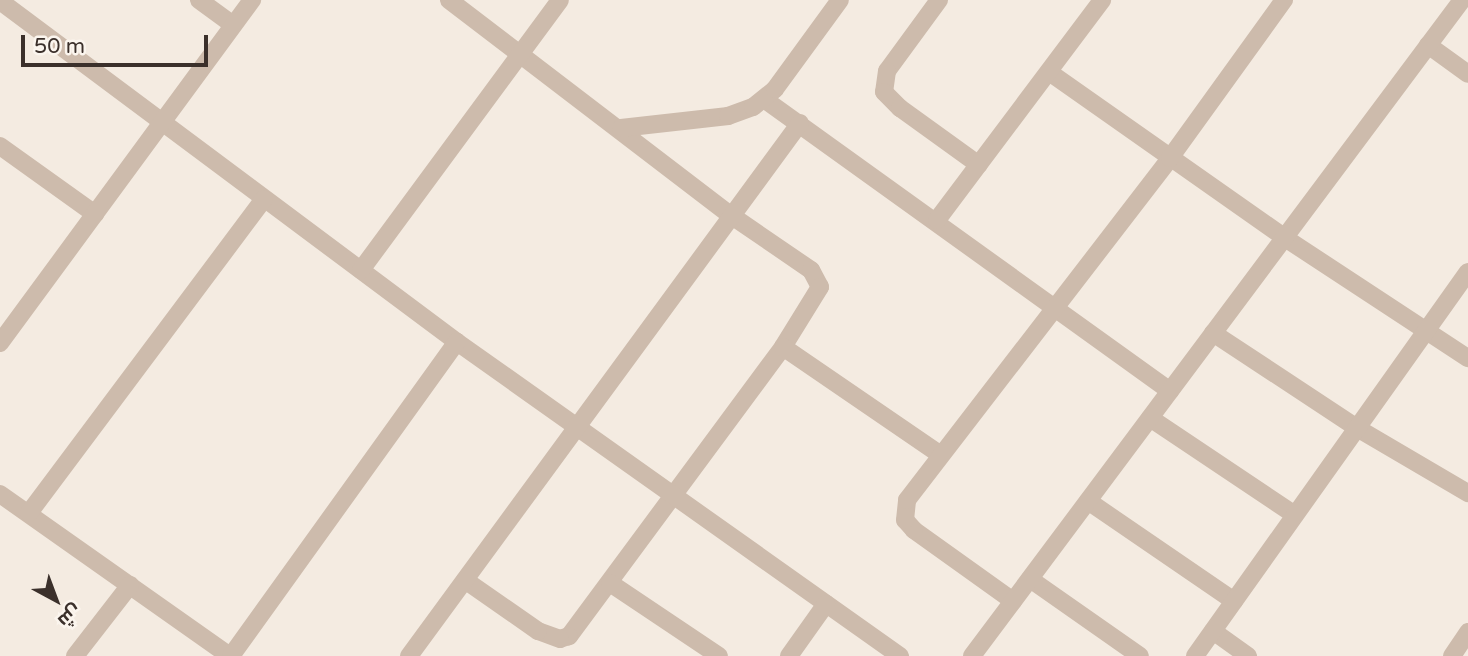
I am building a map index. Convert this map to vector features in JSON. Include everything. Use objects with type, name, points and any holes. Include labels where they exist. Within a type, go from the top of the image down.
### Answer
[{"type":"street","points":[[199,0],[233,25]]},
{"type":"street","points":[[0,343],[252,0]]},
{"type":"street","points":[[449,0],[621,128],[732,216],[818,278],[818,296],[578,628],[561,639],[538,631],[465,580]]},
{"type":"street","points":[[361,270],[561,0]]},
{"type":"street","points":[[621,128],[728,116],[764,99],[840,0]]},
{"type":"street","points":[[939,0],[887,71],[884,92],[900,108],[979,165]]},
{"type":"street","points":[[937,220],[1102,0]]},
{"type":"street","points":[[1013,601],[905,520],[907,500],[939,454],[1170,158],[1284,0]]},
{"type":"street","points":[[0,1],[457,342],[900,656]]},
{"type":"street","points":[[972,656],[1428,45],[1453,3]]},
{"type":"street","points":[[1428,45],[1468,74]]},
{"type":"street","points":[[1049,72],[1285,237],[1468,358]]},
{"type":"street","points":[[764,99],[937,220],[1170,391]]},
{"type":"street","points":[[409,656],[800,123]]},
{"type":"street","points":[[0,146],[95,214]]},
{"type":"street","points":[[29,513],[264,199]]},
{"type":"street","points":[[1195,656],[1468,272]]},
{"type":"street","points":[[1213,332],[1357,428],[1468,493]]},
{"type":"street","points":[[0,494],[230,656],[457,342]]},
{"type":"street","points":[[783,347],[939,454]]},
{"type":"street","points":[[1150,418],[1295,515]]},
{"type":"street","points":[[1088,501],[1234,601]]},
{"type":"street","points":[[1030,579],[1140,656]]},
{"type":"street","points":[[610,583],[719,656]]},
{"type":"street","points":[[75,656],[130,585]]},
{"type":"street","points":[[789,656],[826,604]]},
{"type":"street","points":[[1213,631],[1248,656]]},
{"type":"street","points":[[1452,656],[1468,632]]}]
